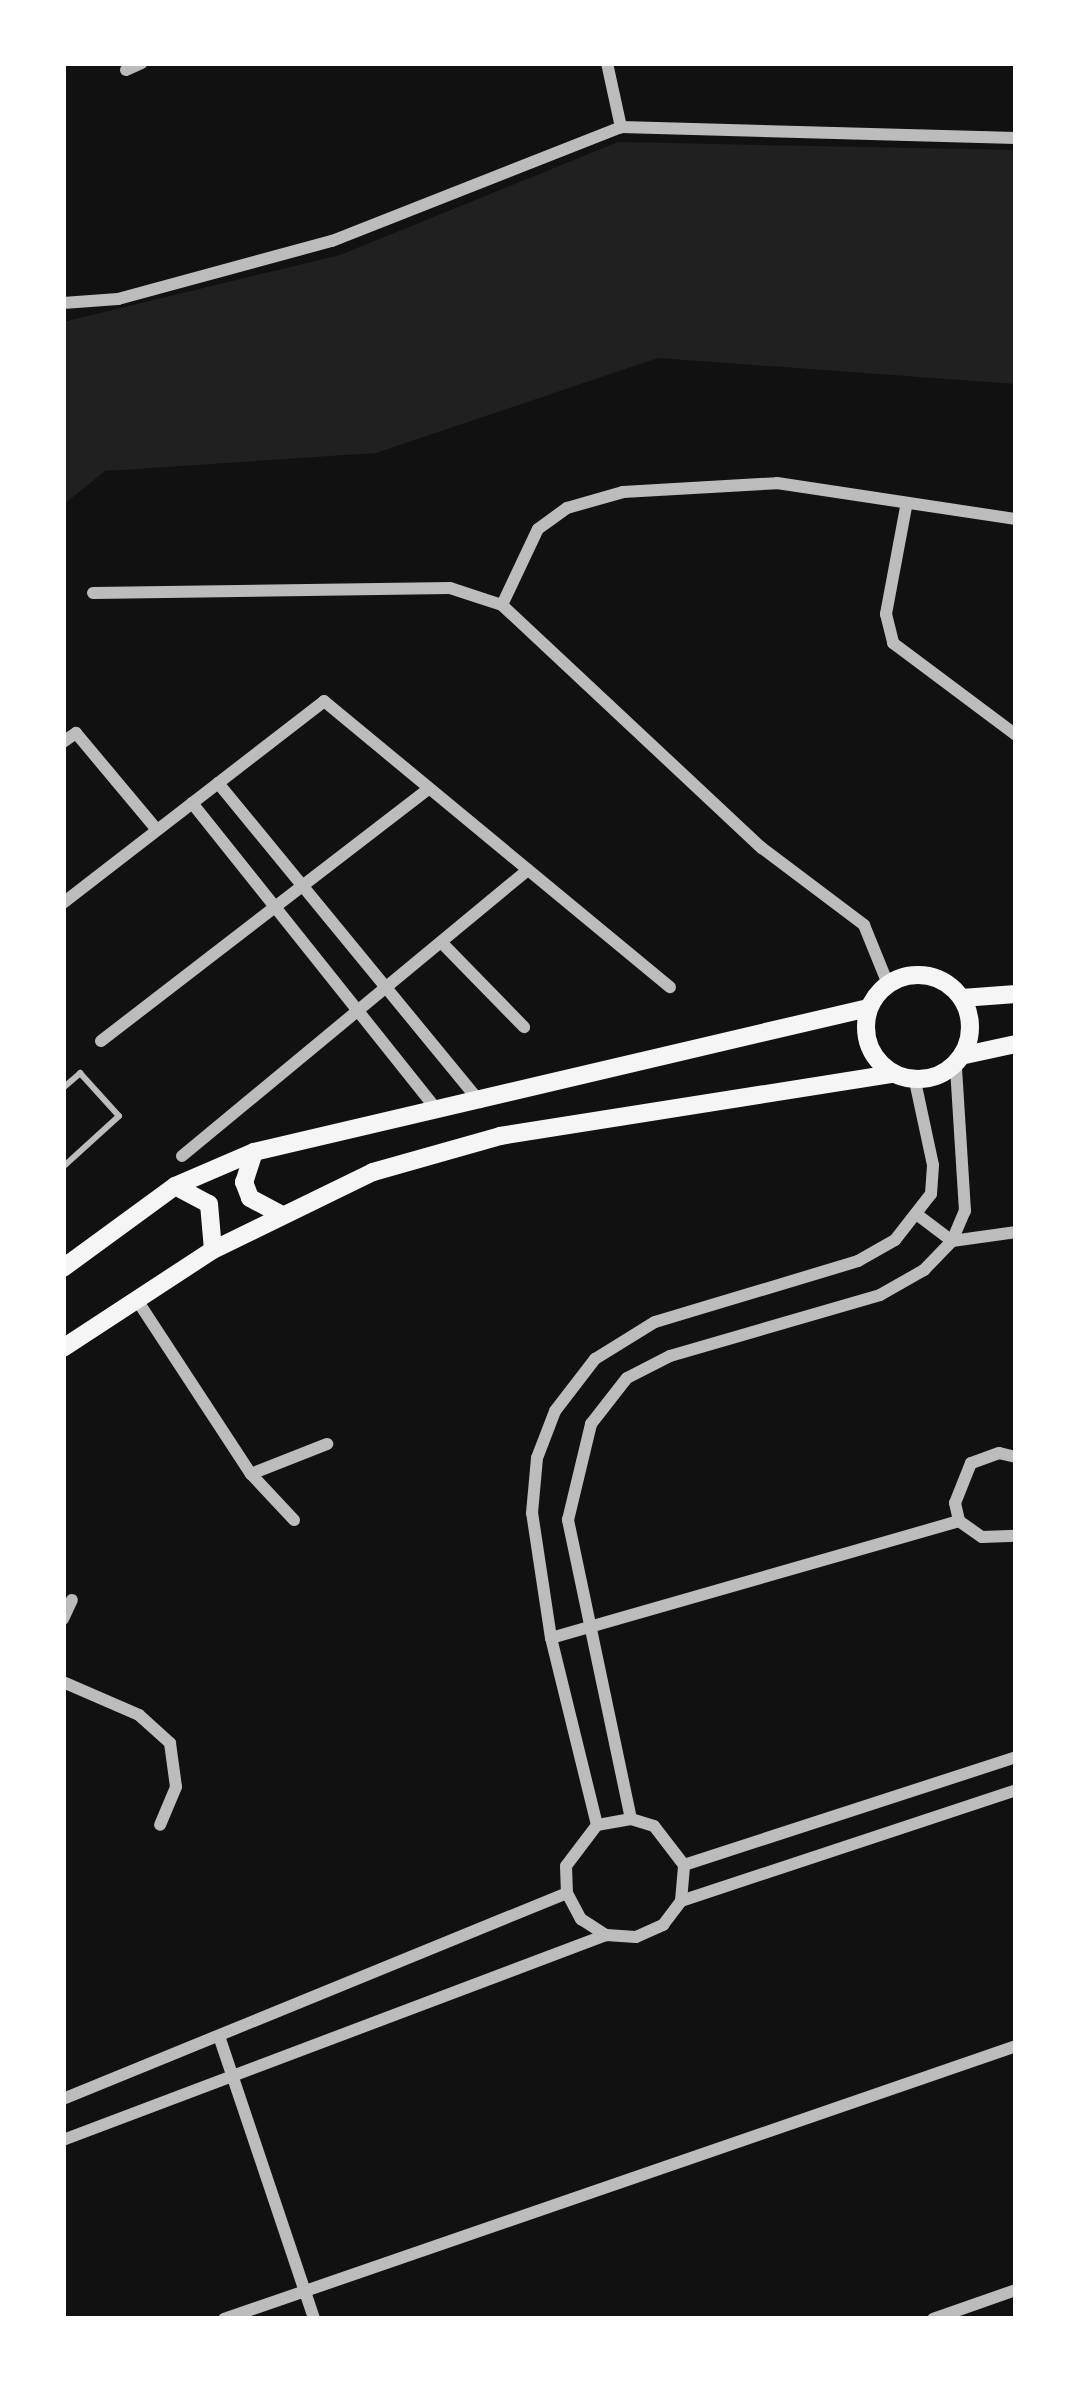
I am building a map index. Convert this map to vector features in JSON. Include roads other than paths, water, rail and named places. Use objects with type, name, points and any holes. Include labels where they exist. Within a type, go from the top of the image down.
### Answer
[{"type":"main road","points":[[892,1074],[865,1033],[868,1008],[888,983],[928,975],[962,998],[972,1026],[960,1061]]},
{"type":"main road","points":[[962,998],[1016,994]]},
{"type":"main road","points":[[63,1268],[175,1186],[254,1152],[481,1103],[868,1008]]},
{"type":"main road","points":[[63,1348],[213,1250],[373,1172],[500,1136],[892,1074],[915,1081],[1016,1044]]},
{"type":"main road","points":[[254,1152],[244,1183],[250,1198],[280,1214]]},
{"type":"main road","points":[[175,1186],[209,1204],[213,1250]]},
{"type":"street","points":[[127,70],[142,63]]},
{"type":"street","points":[[607,63],[621,127]]},
{"type":"street","points":[[63,302],[118,299],[332,241],[621,127],[1016,138]]},
{"type":"street","points":[[502,605],[538,529],[567,508],[622,492],[777,483],[906,507],[1016,519]]},
{"type":"street","points":[[906,507],[886,614],[893,643],[1016,735]]},
{"type":"street","points":[[93,593],[450,588],[502,605],[762,848],[864,925],[888,983]]},
{"type":"street","points":[[63,903],[324,701],[670,987]]},
{"type":"street","points":[[63,742],[76,733],[157,830]]},
{"type":"street","points":[[218,783],[481,1103]]},
{"type":"street","points":[[101,1041],[429,788]]},
{"type":"street","points":[[192,803],[438,1112]]},
{"type":"street","points":[[182,1156],[528,870]]},
{"type":"street","points":[[441,942],[524,1027]]},
{"type":"street","points":[[631,1819],[568,1520],[575,1469],[592,1424],[627,1378],[670,1356],[880,1295],[923,1270],[952,1241],[965,1211],[968,1171],[960,1061]]},
{"type":"street","points":[[597,1825],[551,1638],[532,1513],[537,1458],[556,1411],[595,1359],[655,1322],[858,1261],[919,1216],[933,1165],[915,1081]]},
{"type":"street","points":[[919,1216],[952,1241],[1016,1232]]},
{"type":"street","points":[[137,1300],[251,1474],[294,1520]]},
{"type":"street","points":[[251,1474],[327,1444]]},
{"type":"street","points":[[1016,1457],[999,1453],[971,1462],[955,1487],[959,1521],[982,1537],[1016,1536]]},
{"type":"street","points":[[551,1638],[588,1632],[959,1521]]},
{"type":"street","points":[[63,1619],[72,1600]]},
{"type":"street","points":[[63,1682],[139,1715],[170,1743],[176,1786],[160,1826]]},
{"type":"street","points":[[684,1865],[1016,1757]]},
{"type":"street","points":[[681,1901],[1016,1790]]},
{"type":"street","points":[[63,2140],[606,1935],[636,1937],[663,1925],[681,1901],[684,1865],[674,1843],[631,1819],[597,1825],[566,1866],[567,1893],[581,1919],[606,1935]]},
{"type":"street","points":[[63,2098],[220,2039],[567,1893]]},
{"type":"street","points":[[220,2039],[228,2076],[314,2319]]},
{"type":"street","points":[[224,2319],[1016,2046]]},
{"type":"street","points":[[933,2319],[1016,2290]]},
{"type":"lane","points":[[63,1088],[80,1073],[119,1116],[63,1168]]}]
